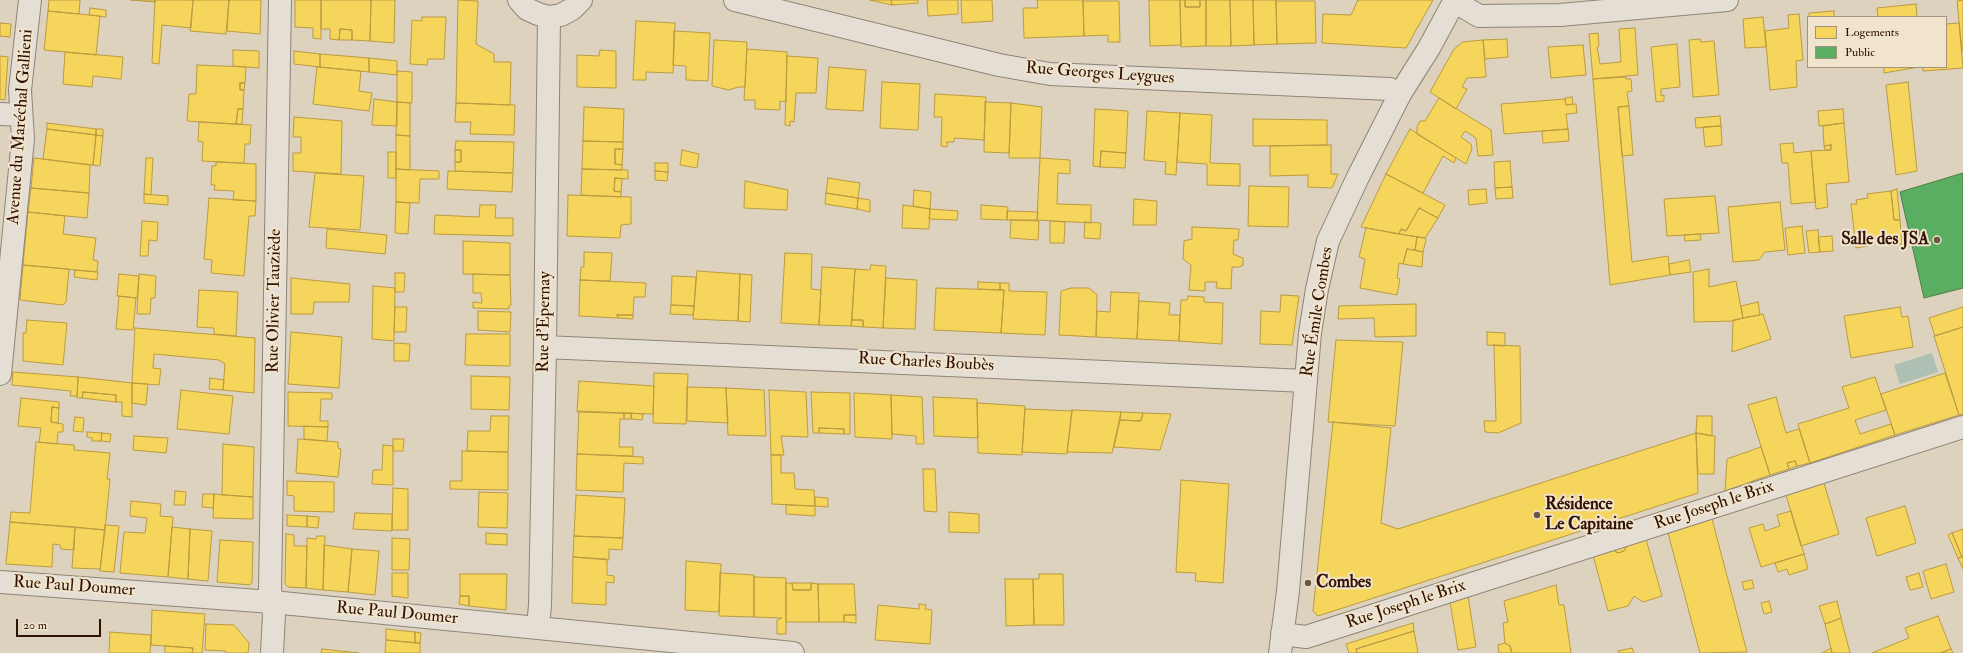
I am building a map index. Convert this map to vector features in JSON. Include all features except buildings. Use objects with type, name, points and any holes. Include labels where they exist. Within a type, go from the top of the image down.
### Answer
[{"type":"street","name":"Avenue du Maréchal Gallieni","points":[[0,374],[23,139],[11,114],[20,90],[30,0]]},
{"type":"street","name":"Rue Olivier Tauziède","points":[[272,653],[274,615],[270,582],[280,0]]},
{"type":"street","points":[[519,0],[527,8],[538,14],[549,16],[561,15],[572,10],[581,0]]},
{"type":"street","name":"Rue Georges Leygues","points":[[735,0],[999,65],[1050,74],[1390,89],[1400,94]]},
{"type":"street","points":[[1455,1],[1479,16],[1560,15],[1727,0]]},
{"type":"street","name":"Rue Émile Combes","points":[[1281,644],[1288,591],[1312,326],[1328,241],[1358,177],[1400,94],[1429,48],[1455,1]]},
{"type":"street","name":"Rue d'Epernay","points":[[538,628],[540,605],[545,347],[549,16]]},
{"type":"street","name":"Rue Charles Boubès","points":[[545,347],[1306,381]]},
{"type":"street","name":"Rue Joseph le Brix","points":[[1281,644],[1963,427]]},
{"type":"street","name":"Rue Paul Doumer","points":[[0,582],[272,602],[538,628],[706,649],[793,653]]},
{"type":"shaded area","points":[[1932,353],[1938,372],[1900,384],[1894,365]]},
{"type":"place","name":"Salle des JSA","points":[[1937,240]]},
{"type":"place","name":"Résidence Le Capitaine","points":[[1537,515]]},
{"type":"place","name":"Combes","points":[[1308,583]]}]
